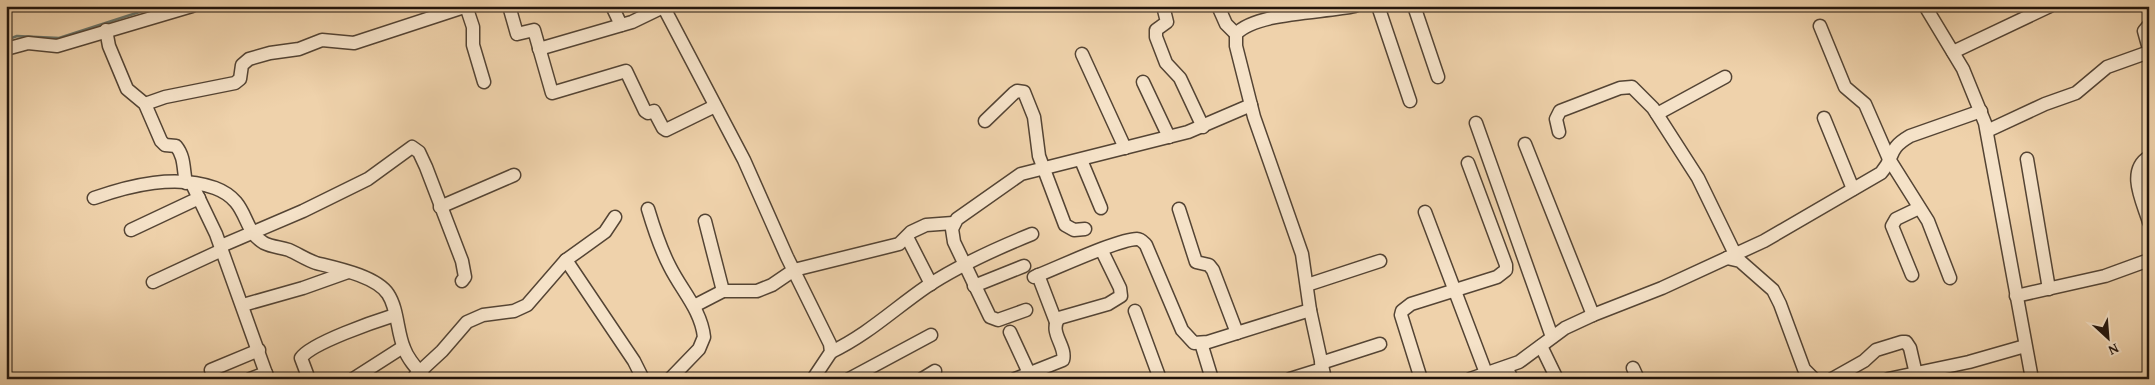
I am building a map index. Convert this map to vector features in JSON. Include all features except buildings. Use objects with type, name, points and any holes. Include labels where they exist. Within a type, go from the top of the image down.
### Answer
[{"type":"street","points":[[6,49],[28,43],[57,46],[192,6]]},
{"type":"street","points":[[145,104],[165,97],[235,83],[240,79],[244,62],[256,57],[299,49],[322,40],[354,43],[467,6],[473,27],[473,45],[484,82]]},
{"type":"street","points":[[509,6],[517,34],[534,30],[552,93],[626,71],[644,111],[648,113],[654,111],[666,130],[715,106]]},
{"type":"street","points":[[612,6],[622,25]]},
{"type":"street","points":[[539,48],[622,25],[663,6],[744,160],[827,337],[831,352]]},
{"type":"street","points":[[1163,6],[1167,22],[1156,30],[1156,37],[1166,63],[1180,78],[1203,127]]},
{"type":"street","points":[[1218,6],[1226,24],[1236,34],[1236,46],[1250,105],[1298,243],[1323,370]]},
{"type":"street","points":[[1236,34],[1270,12],[1355,6]]},
{"type":"street","points":[[1378,6],[1410,101]]},
{"type":"street","points":[[1414,6],[1438,77]]},
{"type":"street","points":[[1925,6],[1954,52],[1981,111],[1987,130],[2032,379]]},
{"type":"street","points":[[1954,52],[2050,6]]},
{"type":"street","points":[[1987,130],[2045,104],[2076,93],[2107,67],[2149,51],[2144,31],[2149,25]]},
{"type":"street","points":[[1820,26],[1842,80],[1849,91],[1865,104],[1889,159],[1932,229],[1950,278]]},
{"type":"street","points":[[106,30],[109,46],[127,89],[145,104],[161,141],[165,144],[176,146],[179,150],[189,183],[199,198],[221,248],[267,376],[250,379]]},
{"type":"street","points":[[1082,54],[1124,148]]},
{"type":"street","points":[[1657,114],[1725,77]]},
{"type":"street","points":[[1144,82],[1169,138]]},
{"type":"street","points":[[1559,132],[1556,120],[1560,111],[1626,86],[1636,90],[1657,114],[1702,186],[1731,256],[1740,261],[1773,290],[1804,369],[1814,379]]},
{"type":"street","points":[[985,121],[1014,93],[1018,91],[1024,92],[1032,110],[1036,143],[1044,169],[1065,225],[1074,230],[1085,229]]},
{"type":"street","points":[[694,306],[723,291],[757,291],[772,285],[794,270],[899,244],[911,232],[926,225],[953,223],[1014,178],[1124,148],[1169,138],[1203,127],[1250,105]]},
{"type":"street","points":[[1470,379],[1486,373],[1509,373],[1552,337],[1594,315],[1662,288],[1795,224],[1830,201],[1882,173],[1894,147],[1910,136],[1981,111]]},
{"type":"street","points":[[1824,118],[1853,189]]},
{"type":"street","points":[[1476,123],[1552,337]]},
{"type":"street","points":[[1525,144],[1594,315]]},
{"type":"street","points":[[153,282],[251,233],[368,179],[412,147],[419,152],[462,261],[465,276],[462,281]]},
{"type":"street","points":[[2149,157],[2139,166],[2137,178],[2149,222]]},
{"type":"street","points":[[2027,159],[2049,289]]},
{"type":"street","points":[[1082,160],[1101,208]]},
{"type":"street","points":[[1421,379],[1401,315],[1402,311],[1411,304],[1454,288],[1497,277],[1506,270],[1506,265],[1468,163]]},
{"type":"street","points":[[440,207],[514,175]]},
{"type":"street","points":[[94,198],[120,189],[172,180],[215,188],[228,195],[245,214],[251,233],[270,246],[288,250],[316,262],[348,272],[381,287],[388,295],[403,347],[419,376],[467,322],[483,315],[507,313],[523,308],[566,260],[605,232],[615,217]]},
{"type":"street","points":[[131,230],[199,198]]},
{"type":"street","points":[[1912,275],[1892,226],[1896,219],[1919,208]]},
{"type":"street","points":[[648,209],[658,244],[694,306],[704,332],[703,342],[670,379]]},
{"type":"street","points":[[1179,209],[1196,262],[1201,265],[1209,265],[1213,270],[1237,333]]},
{"type":"street","points":[[1425,212],[1486,373]]},
{"type":"street","points":[[705,221],[723,291]]},
{"type":"street","points":[[953,223],[954,242],[963,265],[990,317],[994,320],[1026,310]]},
{"type":"street","points":[[813,379],[831,352],[861,337],[931,284],[963,265],[1032,234]]},
{"type":"street","points":[[907,237],[931,284]]},
{"type":"street","points":[[1056,322],[1036,276],[1129,241],[1142,241],[1182,330],[1194,342],[1201,343],[1310,310]]},
{"type":"street","points":[[1014,379],[1063,360],[1064,353],[1055,328],[1059,318],[1067,314],[1108,304],[1121,296],[1120,288],[1102,251]]},
{"type":"street","points":[[566,260],[629,352],[643,379]]},
{"type":"street","points":[[2016,296],[2104,276],[2149,260]]},
{"type":"street","points":[[1307,284],[1380,261]]},
{"type":"street","points":[[974,286],[1024,266]]},
{"type":"street","points":[[243,305],[303,288],[348,272]]},
{"type":"street","points":[[1135,311],[1160,379]]},
{"type":"street","points":[[306,379],[307,374],[301,358],[303,355],[313,348],[371,323],[395,315]]},
{"type":"street","points":[[1010,332],[1029,374]]},
{"type":"street","points":[[849,379],[931,334]]},
{"type":"street","points":[[1832,379],[1864,361],[1876,350],[1902,342],[1906,342],[1910,348],[1916,374]]},
{"type":"street","points":[[1201,343],[1212,379]]},
{"type":"street","points":[[1290,379],[1323,370],[1380,344]]},
{"type":"street","points":[[1541,346],[1557,379]]},
{"type":"street","points":[[1888,379],[1976,360],[2025,346]]},
{"type":"street","points":[[353,379],[403,347]]},
{"type":"street","points":[[211,370],[259,350]]},
{"type":"street","points":[[922,379],[935,371]]},
{"type":"waterway","points":[[6,40],[17,36],[59,38],[158,6]]}]
